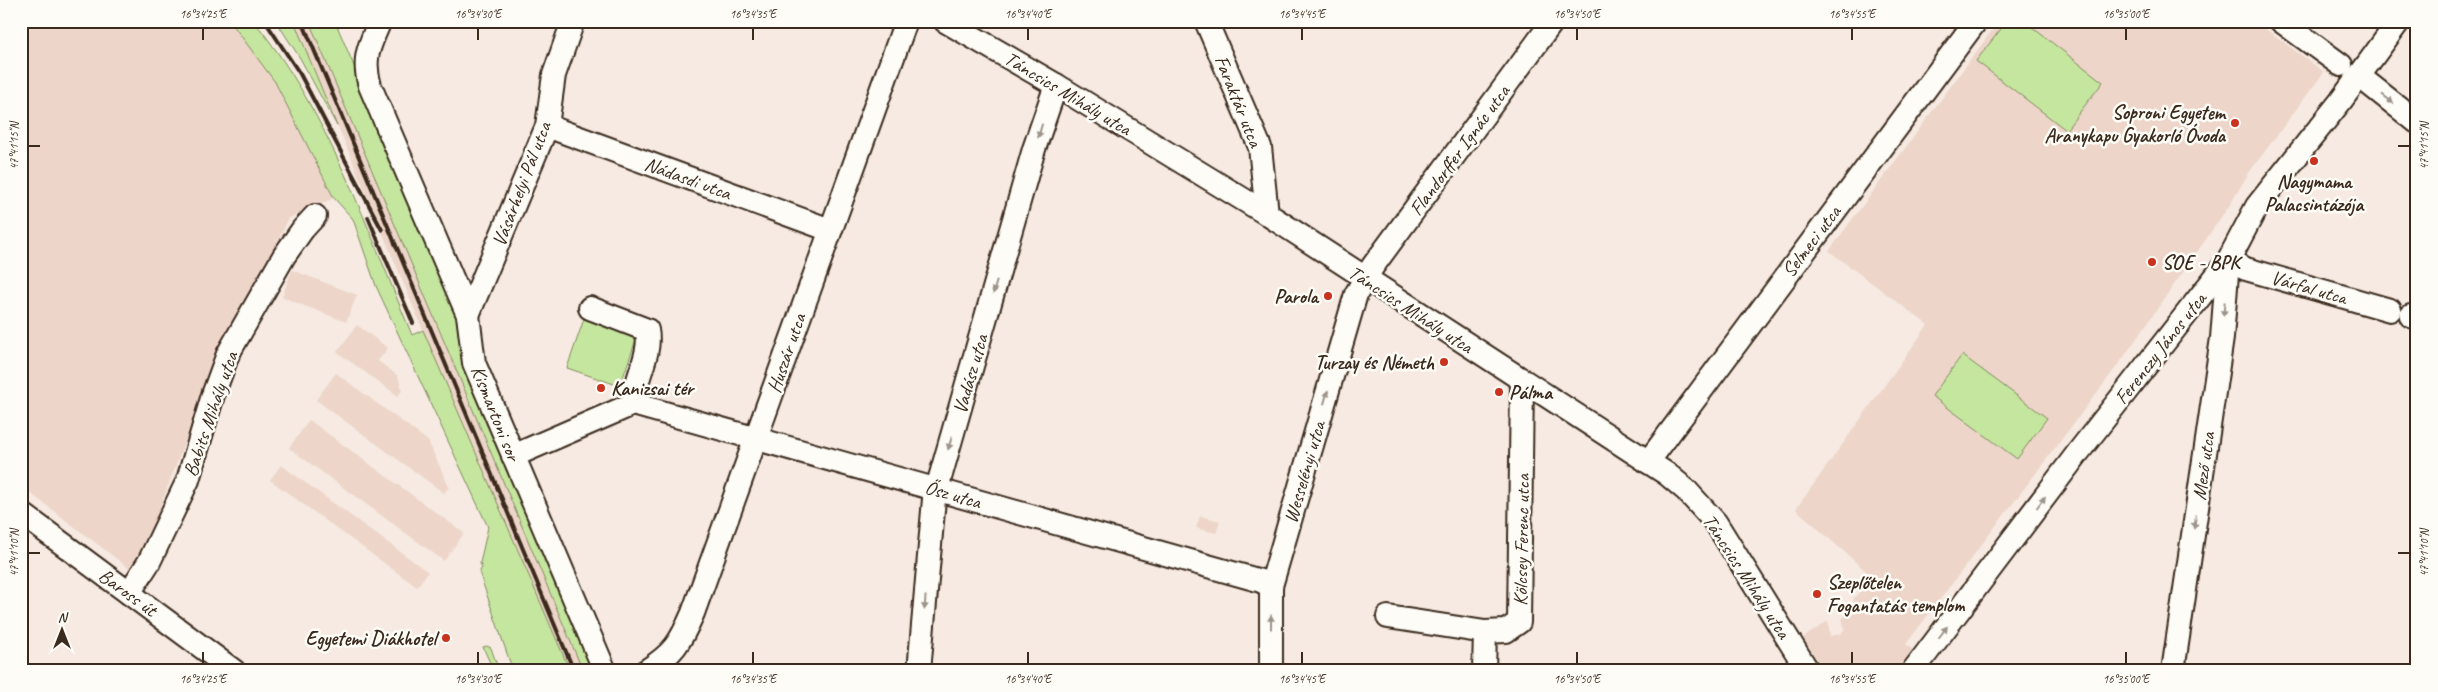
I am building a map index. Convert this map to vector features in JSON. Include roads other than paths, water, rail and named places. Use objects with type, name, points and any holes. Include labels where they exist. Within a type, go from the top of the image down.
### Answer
[{"type":"street","name":"Kismartoni sor","points":[[380,21],[371,42],[364,68],[468,315],[474,363],[605,671]]},
{"type":"street","name":"Vásárhelyi Pál utca","points":[[468,315],[547,126],[554,75],[573,21]]},
{"type":"street","name":"Huszár utca","points":[[646,671],[665,658],[680,642],[693,613],[906,21]]},
{"type":"street","name":"Táncsics Mihály utca","points":[[945,21],[1056,85],[1267,214],[1522,382],[1648,462],[1686,490],[1716,523],[1808,671]]},
{"type":"street","name":"Faraktár utca","points":[[1206,21],[1260,147],[1267,214]]},
{"type":"street","name":"Flandorffer Ignác utca","points":[[1365,279],[1554,21]]},
{"type":"street","name":"Selmeci utca","points":[[1648,462],[1976,21]]},
{"type":"street","points":[[2281,21],[2350,70],[2417,122]]},
{"type":"street","name":"Ferenczy János utca","points":[[1913,671],[2080,450],[2228,261],[2257,206],[2350,70],[2399,21]]},
{"type":"street","name":"Vadász utca","points":[[920,671],[934,499],[1034,149],[1056,85]]},
{"type":"street","name":"Nádasdi utca","points":[[547,126],[830,230]]},
{"type":"street","name":"Babits Mihály utca","points":[[130,592],[149,562],[188,480],[212,394],[228,354],[284,256],[303,229],[315,216]]},
{"type":"street","name":"Várfal utca","points":[[2228,261],[2246,269],[2406,315]]},
{"type":"street","name":"Mező utca","points":[[2173,671],[2222,338],[2228,261]]},
{"type":"street","name":"Wesselényi utca","points":[[1272,671],[1271,586],[1356,294],[1365,279]]},
{"type":"street","points":[[513,456],[633,404],[634,392],[650,343],[647,330],[590,308]]},
{"type":"street","name":"Kölcsey Ferenc utca","points":[[1484,632],[1506,632],[1519,622],[1522,382]]},
{"type":"street","name":"Ősz utca","points":[[633,404],[1261,581],[1271,586]]},
{"type":"street","name":"Baross út","points":[[21,513],[234,671]]},
{"type":"street","points":[[1388,617],[1484,632],[1484,671]]},
{"type":"railway","points":[[265,21],[300,74],[382,230]]},
{"type":"railway","points":[[302,21],[574,671]]},
{"type":"railway","points":[[368,217],[413,323]]},
{"type":"place","name":"Soproni Egyetem Aranykapu Gyakorló Óvoda","points":[[2235,123]]},
{"type":"place","name":"Nagymama Palacsintázója","points":[[2314,161]]},
{"type":"place","name":"SOE - BPK","points":[[2152,262]]},
{"type":"place","name":"Parola","points":[[1328,296]]},
{"type":"place","name":"Turzay és Németh","points":[[1444,362]]},
{"type":"place","name":"Kanizsai tér","points":[[601,388]]},
{"type":"place","name":"Pálma","points":[[1499,392]]},
{"type":"place","name":"Szeplőtelen Fogantatás templom","points":[[1817,594]]},
{"type":"place","name":"Egyetemi Diákhotel","points":[[446,638]]}]
